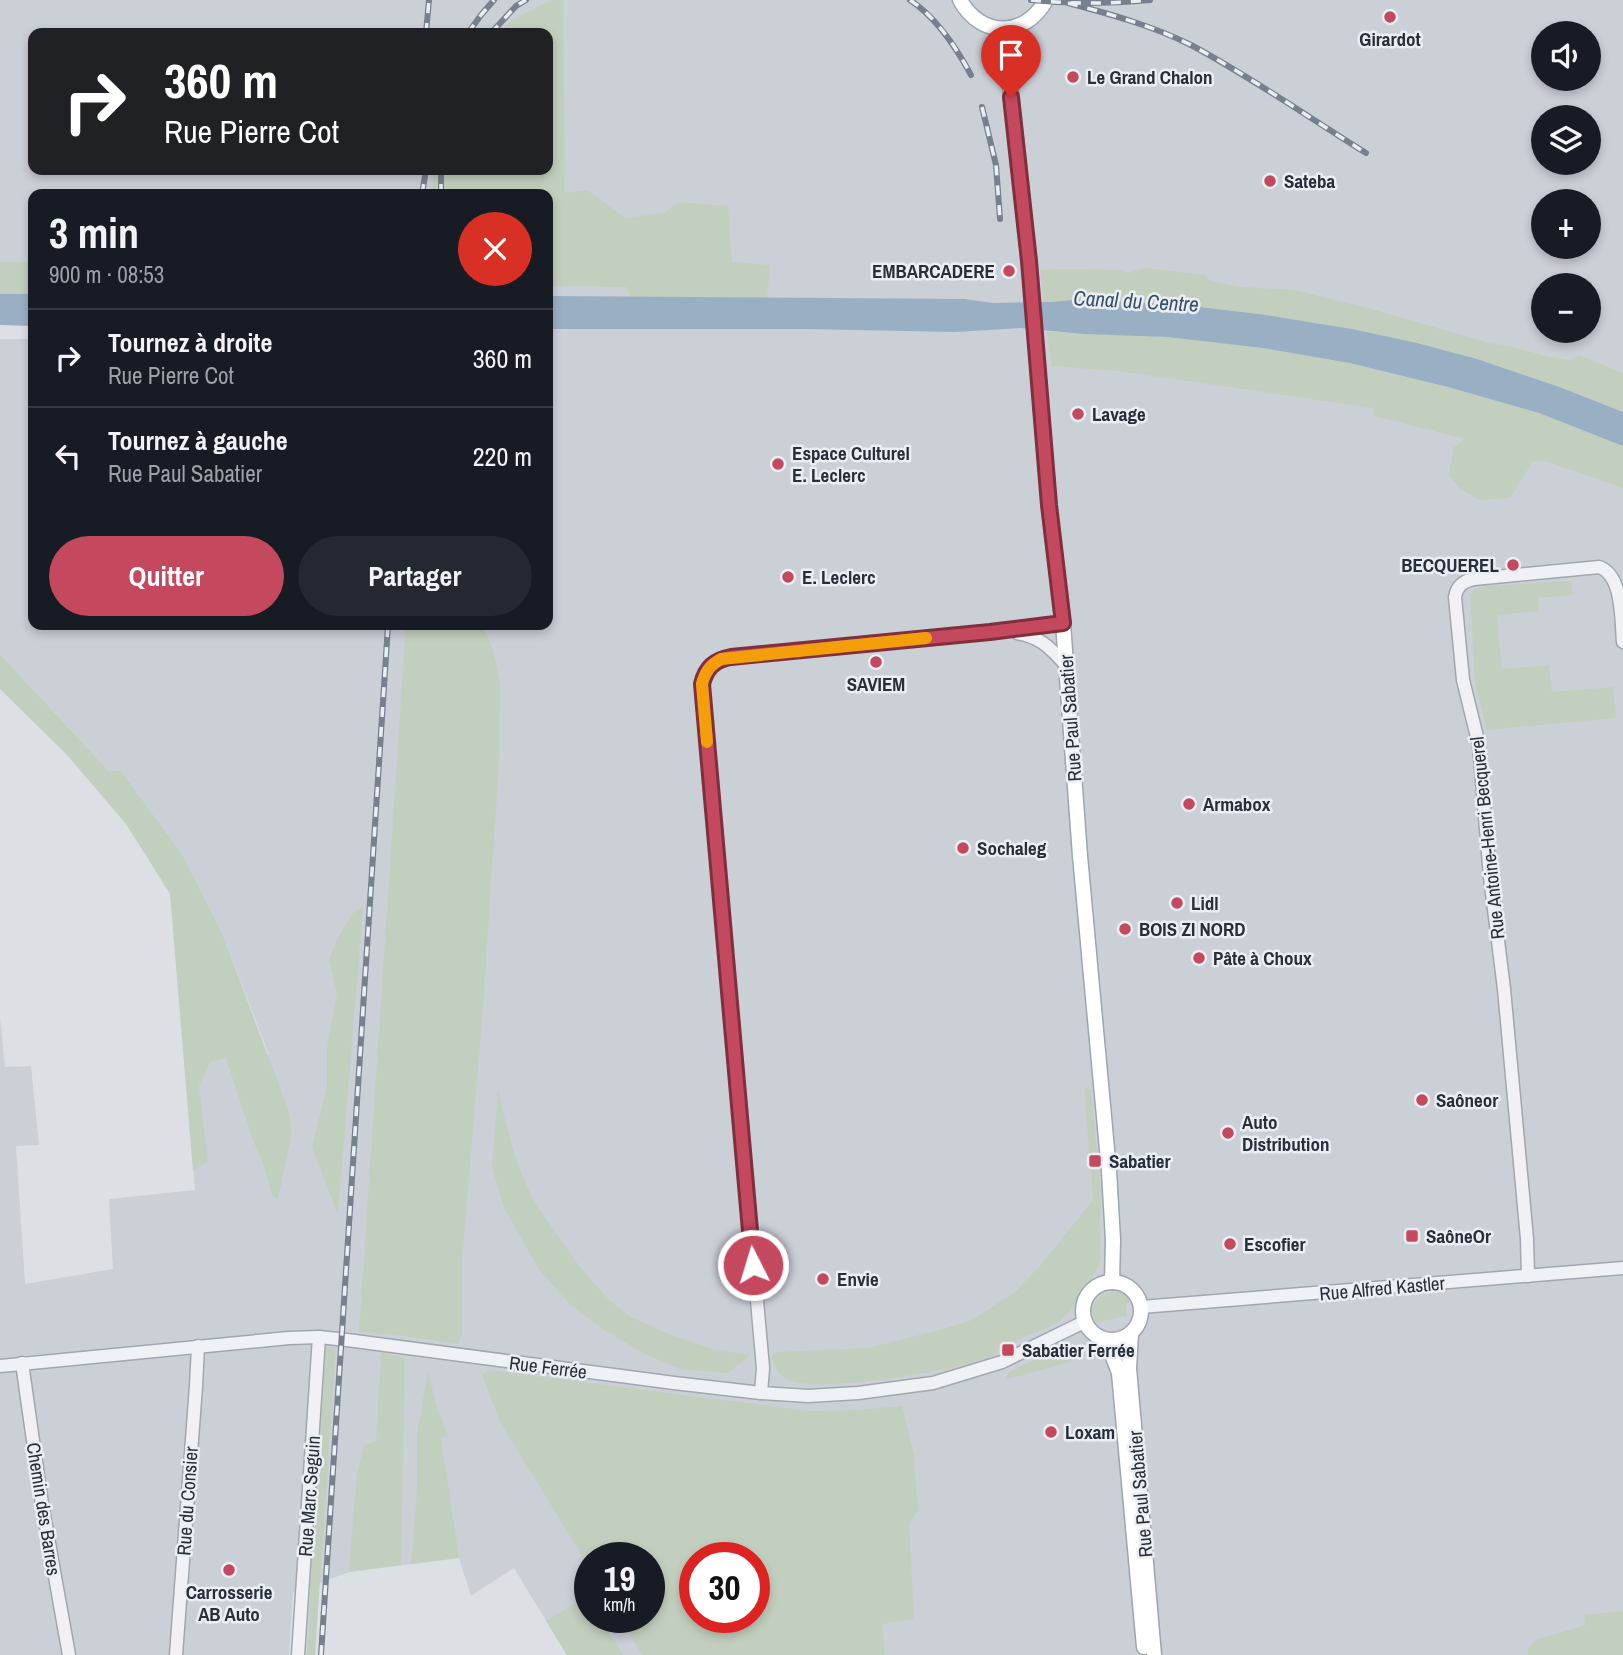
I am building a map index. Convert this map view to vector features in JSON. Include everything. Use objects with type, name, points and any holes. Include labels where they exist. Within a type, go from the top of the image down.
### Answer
[{"type":"main road","points":[[960,0],[967,12],[978,21],[990,27],[1004,29],[1017,27],[1028,21],[1046,0]]},
{"type":"main road","name":"Rue Paul Sabatier","points":[[1004,29],[1031,279],[1049,505],[1063,623],[1080,856],[1109,1171],[1113,1240],[1112,1282]]},
{"type":"main road","points":[[1112,1282],[1131,1289],[1141,1307],[1137,1326],[1130,1334],[1117,1340],[1102,1339],[1095,1335],[1084,1322],[1082,1312],[1087,1295],[1094,1288],[1102,1283],[1112,1282]]},
{"type":"main road","name":"Rue Paul Sabatier","points":[[1130,1334],[1129,1368],[1154,1655]]},
{"type":"main road","name":"Rue Paul Sabatier","points":[[1102,1339],[1111,1352],[1119,1373],[1144,1655]]},
{"type":"street","name":"Rue Antoine-Henri Becquerel","points":[[1528,1276],[1504,989],[1489,877],[1479,745],[1463,680],[1456,591],[1466,580],[1598,567],[1606,570],[1615,580],[1623,642]]},
{"type":"street","points":[[761,1393],[763,1368],[702,684],[704,676],[714,663],[731,657],[1063,623]]},
{"type":"street","points":[[999,631],[1030,635],[1047,645],[1066,665]]},
{"type":"street","name":"Rue Alfred Kastler","points":[[1141,1307],[1623,1268]]},
{"type":"street","name":"Rue Ferrée","points":[[0,1366],[289,1338],[319,1338],[761,1393],[808,1396],[858,1394],[933,1383],[1002,1362],[1084,1322]]},
{"type":"street","name":"Rue Marc Seguin","points":[[298,1655],[319,1338]]},
{"type":"street","name":"Rue du Consier","points":[[176,1655],[198,1346]]},
{"type":"street","name":"Chemin des Barres","points":[[22,1363],[42,1504],[68,1655]]},
{"type":"shaded area","name":"Saôneor","points":[[0,0],[1623,0],[1623,1655],[567,1655],[514,1568],[471,1596],[459,1558],[349,1572],[293,1593],[289,1655],[0,1655],[0,1017],[5,1067],[31,1066],[39,1145],[16,1146],[25,1284],[113,1269],[109,1199],[195,1190],[184,1059],[269,1055],[221,930],[181,852],[121,771],[109,771],[0,654],[0,339],[28,339],[28,630],[553,630],[553,189],[28,189],[28,262],[0,262]]},
{"type":"green space","points":[[551,0],[563,0],[565,193],[587,190],[626,218],[665,213],[678,202],[728,206],[732,262],[770,265],[767,298],[631,297],[626,287],[553,286],[553,189],[432,189],[434,175],[553,175],[553,28],[504,28],[512,20]]},
{"type":"green space","points":[[0,262],[28,262],[28,294],[0,294]]},
{"type":"green space","points":[[1146,268],[1205,275],[1211,281],[1241,287],[1295,290],[1549,357],[1570,360],[1579,355],[1623,373],[1623,412],[1477,359],[1352,329],[1182,305],[1081,299],[1044,303],[1040,270],[1119,270],[1127,273]]},
{"type":"green space","points":[[1047,332],[1169,337],[1263,348],[1356,364],[1449,386],[1539,413],[1623,446],[1623,488],[1548,462],[1533,461],[1510,498],[1479,500],[1461,489],[1449,476],[1453,448],[1465,439],[1374,416],[1373,408],[1118,371],[1052,366]]},
{"type":"green space","points":[[1571,581],[1573,595],[1538,598],[1539,611],[1497,615],[1502,669],[1549,665],[1552,692],[1613,687],[1616,718],[1487,730],[1475,681],[1470,595],[1475,589],[1488,586]]},
{"type":"green space","points":[[406,630],[485,630],[493,650],[500,682],[499,764],[482,1022],[462,1262],[462,1333],[458,1344],[359,1332]]},
{"type":"green space","points":[[0,654],[109,771],[121,771],[181,852],[221,930],[288,1109],[292,1132],[278,1199],[273,1197],[226,1058],[210,1062],[199,1086],[208,1161],[193,1171],[170,894],[126,824],[67,755],[0,689]]},
{"type":"green space","points":[[363,907],[338,1215],[312,1147],[327,1087],[327,1047],[337,994],[329,959],[353,913]]},
{"type":"green space","points":[[1084,1087],[1091,1090],[1101,1193],[1100,1261],[1069,1311],[1058,1322],[1011,1342],[989,1357],[951,1368],[845,1383],[799,1383],[781,1375],[771,1357],[776,1352],[868,1348],[972,1320],[1015,1292],[1039,1267],[1093,1200]]},
{"type":"green space","points":[[498,1089],[516,1160],[533,1200],[577,1263],[609,1300],[629,1316],[666,1333],[709,1348],[750,1355],[728,1373],[680,1369],[643,1353],[601,1328],[569,1303],[540,1271],[504,1208],[492,1167]]},
{"type":"green space","points":[[1112,1291],[1121,1292],[1130,1300],[1126,1305],[1127,1316],[1094,1323],[1095,1303],[1101,1296]]},
{"type":"green space","points":[[1070,1342],[1073,1361],[1005,1380],[1009,1372]]},
{"type":"green space","points":[[336,1347],[315,1655],[306,1655],[326,1348]]},
{"type":"green space","points":[[381,1353],[405,1358],[401,1565],[349,1572],[357,1474],[364,1445],[376,1441]]},
{"type":"green space","points":[[490,1370],[809,1411],[902,1406],[914,1455],[918,1510],[909,1524],[914,1619],[882,1624],[885,1655],[642,1655],[629,1633],[665,1633],[665,1542],[574,1543],[500,1422],[482,1374]]},
{"type":"green space","points":[[428,1371],[437,1408],[448,1436],[441,1439],[459,1558],[411,1564],[417,1492],[417,1434]]},
{"type":"green space","points":[[574,1604],[574,1633],[610,1633],[623,1655],[567,1655],[546,1621]]},
{"type":"green space","points":[[1623,1611],[1623,1655],[1528,1655],[1528,1648],[1536,1640],[1585,1625],[1584,1615]]},
{"type":"water","points":[[0,294],[28,294],[28,326],[0,325]]},
{"type":"water","points":[[553,296],[964,299],[993,303],[1081,299],[1182,305],[1259,314],[1417,343],[1477,359],[1562,388],[1623,412],[1623,446],[1539,413],[1448,387],[1350,363],[1263,348],[1168,337],[1084,334],[1021,328],[955,332],[553,329]]},
{"type":"railway","points":[[426,28],[429,0]]},
{"type":"railway","points":[[472,28],[494,0]]},
{"type":"railway","points":[[496,28],[516,6],[526,0]]},
{"type":"railway","points":[[910,0],[929,15],[945,34],[971,75]]},
{"type":"railway","points":[[1031,0],[1090,3],[1150,0]]},
{"type":"railway","points":[[1068,3],[1146,26],[1191,45],[1366,153]]},
{"type":"railway","points":[[982,107],[996,165],[1000,219]]},
{"type":"railway","points":[[423,189],[425,175]]},
{"type":"railway","points":[[441,175],[441,189]]},
{"type":"railway","points":[[321,1655],[388,630]]},
{"type":"slow traffic","points":[[707,742],[702,684],[708,668],[721,659],[926,638]]},
{"type":"place","name":"Girardot","points":[[1390,17]]},
{"type":"place","name":"Le Grand Chalon","points":[[1073,77]]},
{"type":"place","name":"Sateba","points":[[1270,181]]},
{"type":"place","name":"EMBARCADERE","points":[[1009,271]]},
{"type":"place","name":"Lavage","points":[[1078,414]]},
{"type":"place","name":"Espace Culturel E. Leclerc","points":[[778,464]]},
{"type":"place","name":"BECQUEREL","points":[[1513,565]]},
{"type":"place","name":"E. Leclerc","points":[[788,577]]},
{"type":"place","name":"SAVIEM","points":[[876,662]]},
{"type":"place","name":"Armabox","points":[[1189,804]]},
{"type":"place","name":"Sochaleg","points":[[963,848]]},
{"type":"place","name":"Lidl","points":[[1177,903]]},
{"type":"place","name":"BOIS ZI NORD","points":[[1125,929]]},
{"type":"place","name":"Pâte à Choux","points":[[1199,958]]},
{"type":"place","name":"Saôneor","points":[[1422,1100]]},
{"type":"place","name":"Auto Distribution","points":[[1228,1133]]},
{"type":"place","name":"Sabatier","points":[[1095,1161]]},
{"type":"place","name":"SaôneOr","points":[[1412,1236]]},
{"type":"place","name":"Escofier","points":[[1230,1244]]},
{"type":"place","name":"Envie","points":[[823,1279]]},
{"type":"place","name":"Sabatier Ferrée","points":[[1008,1350]]},
{"type":"place","name":"Loxam","points":[[1051,1432]]},
{"type":"place","name":"Carrosserie AB Auto","points":[[229,1570]]},
{"type":"route","points":[[753,1265],[702,684],[708,668],[721,659],[731,657],[1063,623],[1049,505],[1029,261],[1011,97]]},
{"type":"water label","name":"Canal du Centre","points":[[1136,301]]}]
